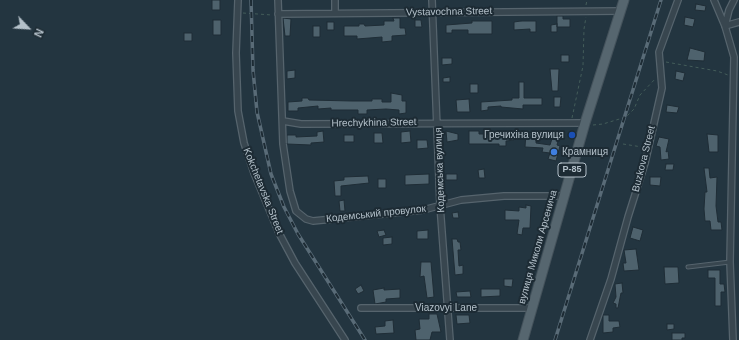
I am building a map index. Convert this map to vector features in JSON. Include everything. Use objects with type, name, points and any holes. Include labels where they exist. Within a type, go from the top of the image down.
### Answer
[{"type":"main road","name":"вулиця Миколи Арсенича","points":[[523,340],[564,196],[589,124],[624,0]]},
{"type":"street","name":"Kokchetavska Street","points":[[238,0],[236,53],[238,112],[244,143],[254,173],[279,233],[295,263],[345,340]]},
{"type":"street","points":[[278,0],[283,121]]},
{"type":"street","points":[[335,0],[335,12]]},
{"type":"street","name":"Кодемська вулиця","points":[[432,0],[438,122],[440,205],[450,340]]},
{"type":"street","name":"Buzkova Street","points":[[590,340],[611,280],[649,148],[662,88],[659,52],[678,0]]},
{"type":"street","points":[[714,0],[725,26],[734,58],[735,77],[731,145],[730,262],[733,340]]},
{"type":"street","points":[[725,26],[729,10],[734,0]]},
{"type":"street","name":"Vystavochna Street","points":[[278,14],[335,12],[620,11]]},
{"type":"street","points":[[725,26],[739,22]]},
{"type":"street","name":"Hrechykhina Street","points":[[283,121],[301,124],[438,122],[589,124]]},
{"type":"street","name":"Кодемський провулок","points":[[283,121],[283,144],[290,191],[296,211],[306,219],[313,221],[416,211],[461,200],[504,196],[564,196]]},
{"type":"street","name":"Viazovyi Lane","points":[[361,308],[532,308]]},
{"type":"lane","points":[[688,268],[730,262]]},
{"type":"path","points":[[570,123],[577,101],[583,66],[586,0]]},
{"type":"path","points":[[244,13],[278,14]]},
{"type":"path","points":[[589,124],[603,124],[626,117],[634,109],[640,95],[661,72],[666,61],[717,70],[735,77]]},
{"type":"path","points":[[623,144],[649,148]]},
{"type":"building","points":[[212,0],[220,0],[220,10],[212,10]]},
{"type":"building","points":[[696,4],[706,6],[705,11],[695,10]]},
{"type":"building","points":[[557,16],[563,16],[563,19],[570,19],[570,27],[557,27]]},
{"type":"building","points":[[685,17],[695,19],[693,27],[684,25]]},
{"type":"building","points":[[283,18],[291,19],[290,36],[285,36]]},
{"type":"building","points":[[393,18],[400,18],[400,28],[405,28],[406,35],[392,36],[392,41],[382,42],[382,37],[357,39],[357,36],[344,36],[344,26],[359,26],[359,24],[364,24],[365,26],[384,25],[384,21],[394,21]]},
{"type":"building","points":[[213,20],[221,20],[221,35],[213,35]]},
{"type":"building","points":[[415,20],[421,20],[422,27],[415,27]]},
{"type":"building","points":[[472,21],[492,21],[492,34],[468,34],[468,30],[452,30],[452,33],[446,33],[446,25],[472,23]]},
{"type":"building","points":[[536,21],[536,32],[530,32],[530,29],[514,30],[514,22]]},
{"type":"building","points":[[327,22],[334,22],[334,30],[327,30]]},
{"type":"building","points":[[557,24],[557,32],[551,32],[551,25]]},
{"type":"building","points":[[313,26],[320,26],[320,37],[313,37]]},
{"type":"building","points":[[184,33],[192,33],[192,41],[184,41]]},
{"type":"building","points":[[690,48],[705,52],[704,61],[687,60]]},
{"type":"building","points":[[561,55],[569,55],[569,62],[561,62]]},
{"type":"building","points":[[442,58],[452,58],[452,64],[442,65]]},
{"type":"building","points":[[550,69],[559,69],[558,91],[552,91]]},
{"type":"building","points":[[295,70],[295,78],[287,79],[287,71]]},
{"type":"building","points":[[676,71],[685,73],[683,81],[675,79]]},
{"type":"building","points":[[450,77],[450,82],[443,82],[443,78]]},
{"type":"building","points":[[519,82],[524,82],[524,98],[542,98],[542,105],[523,105],[523,109],[501,106],[488,107],[488,110],[481,111],[481,102],[512,100],[512,98],[519,98]]},
{"type":"building","points":[[470,84],[478,84],[478,93],[470,93]]},
{"type":"building","points":[[391,93],[402,95],[402,101],[406,101],[406,113],[399,114],[399,110],[386,109],[367,110],[367,114],[358,114],[358,110],[331,110],[331,108],[318,109],[318,106],[298,108],[298,111],[288,111],[288,102],[302,101],[302,98],[308,98],[309,100],[352,101],[372,101],[372,99],[382,99],[382,102],[391,102]]},
{"type":"building","points":[[554,97],[561,97],[560,107],[554,107]]},
{"type":"building","points":[[469,99],[470,112],[457,112],[456,100]]},
{"type":"building","points":[[667,105],[679,107],[677,113],[666,112]]},
{"type":"building","points":[[323,131],[324,142],[311,143],[311,145],[287,144],[287,135],[296,135],[296,137],[317,136],[317,132]]},
{"type":"building","points":[[410,131],[411,142],[401,143],[401,132]]},
{"type":"building","points":[[446,131],[458,134],[458,140],[447,142]]},
{"type":"building","points":[[469,131],[479,131],[479,134],[513,134],[514,140],[506,141],[506,146],[499,146],[499,144],[469,144]]},
{"type":"building","points":[[526,132],[537,133],[536,143],[550,145],[554,132],[560,134],[557,145],[560,146],[556,161],[548,159],[550,153],[542,152],[543,148],[525,147]]},
{"type":"building","points":[[374,133],[382,133],[383,143],[374,143]]},
{"type":"building","points":[[707,134],[718,135],[718,152],[709,152]]},
{"type":"building","points":[[344,135],[354,135],[354,142],[344,142]]},
{"type":"building","points":[[659,137],[669,139],[666,152],[668,151],[669,159],[661,160],[660,147],[656,146]]},
{"type":"building","points":[[417,140],[427,140],[428,148],[417,149]]},
{"type":"building","points":[[666,164],[674,164],[673,170],[665,170]]},
{"type":"building","points":[[704,168],[709,168],[710,178],[717,177],[716,206],[718,222],[721,222],[722,230],[711,230],[710,221],[705,221],[705,192],[707,192]]},
{"type":"building","points":[[484,169],[485,178],[479,178],[478,170]]},
{"type":"building","points":[[429,174],[429,184],[405,185],[405,175]]},
{"type":"building","points":[[446,174],[457,174],[457,180],[446,180]]},
{"type":"building","points":[[368,176],[369,183],[341,186],[341,196],[335,196],[334,181],[344,180],[344,177]]},
{"type":"building","points":[[650,177],[661,177],[660,186],[650,185]]},
{"type":"building","points":[[378,179],[386,179],[386,188],[378,188]]},
{"type":"building","points":[[344,200],[345,211],[340,211],[339,201]]},
{"type":"building","points":[[526,205],[531,206],[530,228],[523,228],[522,235],[517,234],[519,220],[505,220],[505,210],[519,211],[519,207],[526,208]]},
{"type":"building","points":[[458,212],[459,218],[453,218],[452,213]]},
{"type":"building","points":[[633,227],[643,230],[640,241],[630,238]]},
{"type":"building","points":[[384,230],[386,235],[379,237],[377,231]]},
{"type":"building","points":[[428,230],[428,239],[417,239],[417,231]]},
{"type":"building","points":[[392,237],[392,244],[383,245],[383,238]]},
{"type":"building","points":[[452,239],[457,239],[458,242],[460,242],[461,250],[458,250],[459,266],[463,265],[463,274],[455,275]]},
{"type":"building","points":[[636,249],[639,270],[624,271],[623,263],[626,263],[624,250]]},
{"type":"building","points":[[421,262],[431,262],[434,297],[427,298],[424,276],[420,277]]},
{"type":"building","points":[[664,267],[678,267],[679,283],[665,284]]},
{"type":"building","points":[[708,270],[720,270],[720,284],[724,284],[725,292],[721,292],[721,306],[715,306],[715,278],[708,278]]},
{"type":"building","points":[[504,279],[513,279],[512,287],[504,286]]},
{"type":"building","points":[[622,283],[623,293],[621,293],[618,308],[616,308],[616,304],[613,303],[616,297],[615,284]]},
{"type":"building","points":[[361,285],[364,291],[358,294],[355,289]]},
{"type":"building","points":[[384,288],[384,290],[400,289],[400,298],[386,299],[386,302],[375,304],[373,290]]},
{"type":"building","points":[[481,289],[500,289],[500,296],[481,297]]},
{"type":"building","points":[[470,291],[471,297],[457,297],[456,292]]},
{"type":"building","points":[[429,314],[437,314],[441,332],[432,332],[430,340],[416,340],[415,330],[420,329],[419,319],[429,319]]},
{"type":"building","points":[[456,315],[469,315],[470,323],[457,324]]},
{"type":"building","points":[[603,315],[609,315],[609,321],[619,321],[620,327],[613,328],[613,332],[603,333]]},
{"type":"building","points":[[393,320],[394,333],[376,334],[375,327],[385,326],[385,321]]},
{"type":"building","points":[[667,324],[674,324],[674,329],[667,330]]},
{"type":"building","points":[[672,333],[685,333],[685,338],[682,338],[682,340],[672,340]]},
{"type":"railway","points":[[251,0],[253,70],[257,112],[271,174],[284,207],[298,234],[365,340]]},
{"type":"railway","points":[[555,340],[661,0]]},
{"type":"place","name":"Гречихіна вулиця","points":[[572,135]]},
{"type":"place","name":"Крамниця","points":[[554,152]]}]
